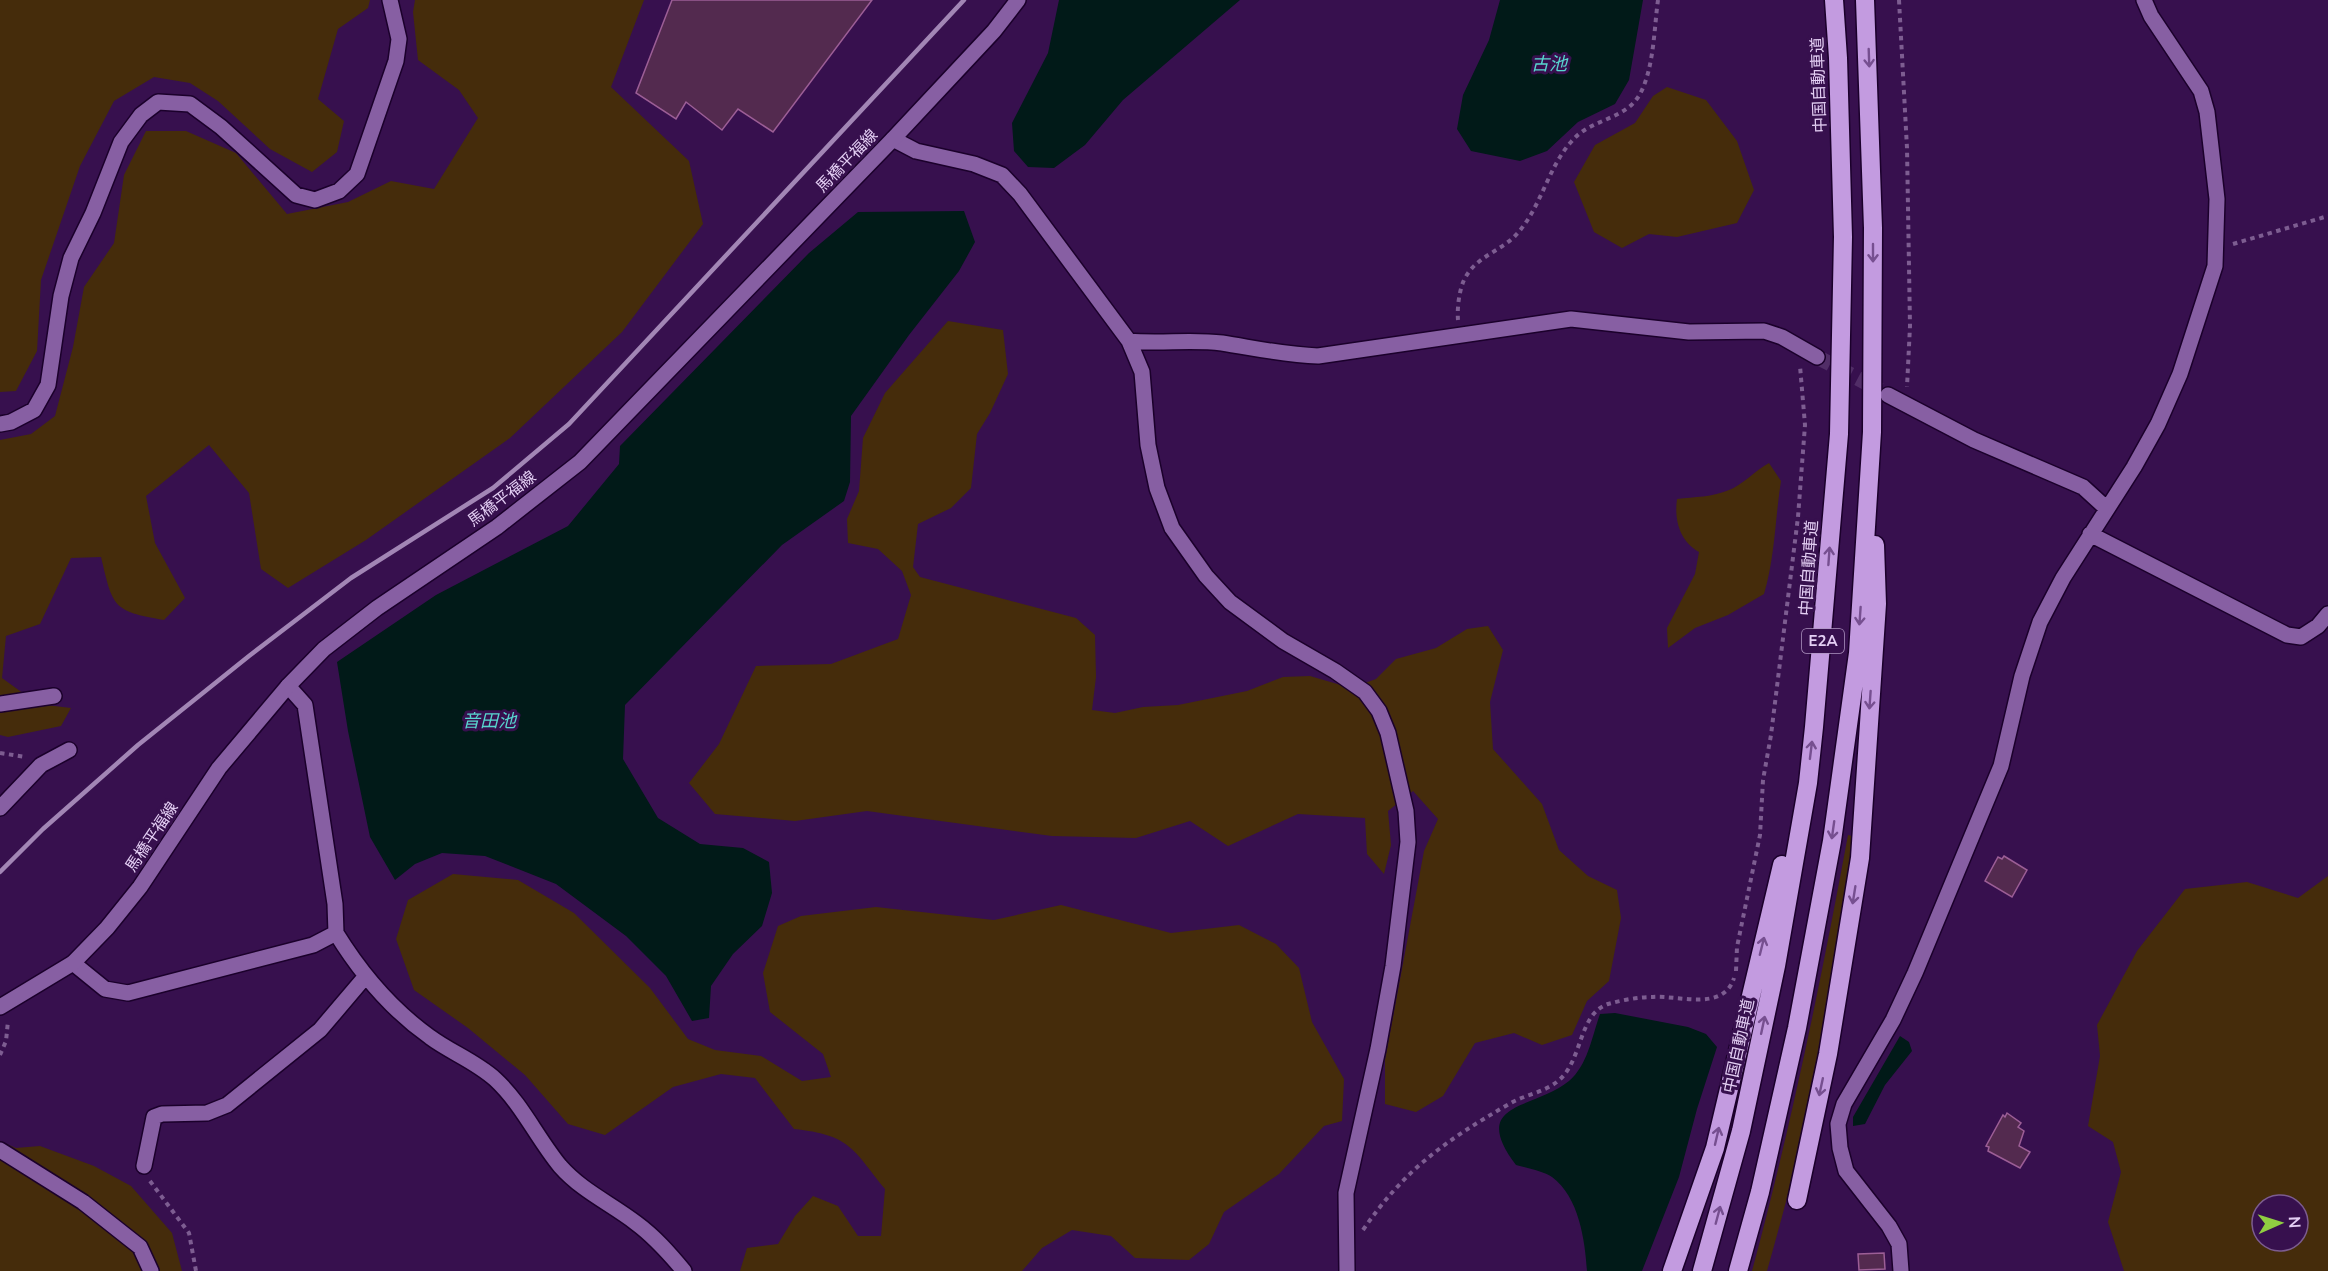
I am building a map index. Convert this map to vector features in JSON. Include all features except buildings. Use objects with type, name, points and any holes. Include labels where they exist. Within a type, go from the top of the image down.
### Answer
[{"type":"highway","name":"中国自動車道","points":[[1702,1271],[1745,1109],[1776,966],[1808,783],[1824,634],[1839,434],[1843,237],[1834,0]]},
{"type":"highway","name":"E2A","points":[[1738,1271],[1760,1192],[1797,1028],[1832,840],[1858,653],[1872,432],[1873,228],[1865,0]]},
{"type":"highway","points":[[1797,1200],[1828,1054],[1860,858],[1877,604],[1872,432]]},
{"type":"highway","points":[[1672,1271],[1715,1148],[1786,851],[1808,783]]},
{"type":"street","points":[[0,424],[11,422],[34,410],[48,385],[61,296],[71,258],[93,213],[121,142],[141,115],[158,102],[190,104],[220,127],[296,195],[315,200],[339,191],[357,174],[396,61],[399,39],[390,0]]},
{"type":"street","name":"馬橋平福線","points":[[2,1007],[73,963],[107,928],[140,886],[219,768],[288,686],[324,649],[377,608],[497,527],[580,462],[893,139],[994,31],[1018,0]]},
{"type":"street","points":[[1901,1271],[1899,1244],[1889,1226],[1846,1171],[1840,1148],[1838,1124],[1845,1104],[1893,1020],[1915,973],[2001,766],[2022,676],[2040,622],[2090,534],[2139,459],[2158,424],[2180,374],[2215,266],[2217,244],[2213,147],[2201,91],[2151,16],[2144,0]]},
{"type":"street","points":[[893,139],[916,151],[974,164],[1002,175],[1020,194],[1129,341],[1142,372],[1148,445],[1157,488],[1172,528],[1206,576],[1230,602],[1283,641],[1335,671],[1365,692],[1379,711],[1388,733],[1406,811],[1408,842],[1393,966],[1376,1060],[1346,1193],[1347,1271]]},
{"type":"street","points":[[1129,341],[1155,344],[1188,340],[1281,354],[1318,356],[1571,319],[1689,332],[1764,331],[1782,337],[1817,357]]},
{"type":"street","points":[[1888,394],[1974,440],[2083,488],[2106,508]]},
{"type":"street","points":[[2090,534],[2287,635],[2301,638],[2318,626],[2328,614]]},
{"type":"street","points":[[288,686],[305,705],[335,904],[336,933],[365,977],[430,1037],[468,1059],[495,1079],[522,1111],[560,1166],[590,1194],[635,1222],[664,1246],[684,1271]]},
{"type":"street","points":[[0,704],[54,696]]},
{"type":"street","points":[[0,808],[41,765],[69,750]]},
{"type":"street","points":[[73,963],[105,989],[128,993],[312,945],[336,933]]},
{"type":"street","points":[[144,1166],[154,1117],[162,1114],[207,1113],[227,1105],[320,1030],[365,977]]},
{"type":"street","points":[[0,1150],[83,1202],[140,1247],[151,1271]]},
{"type":"path","points":[[1461,336],[1457,312],[1464,280],[1480,259],[1515,236],[1533,209],[1570,142],[1587,127],[1630,108],[1641,92],[1649,63],[1658,0]]},
{"type":"path","points":[[1899,0],[1907,148],[1910,326],[1907,383],[1903,402]]},
{"type":"path","points":[[2217,244],[2234,244],[2328,216]]},
{"type":"path","points":[[1346,1252],[1388,1194],[1431,1154],[1467,1128],[1513,1102],[1558,1082],[1574,1062],[1592,1014],[1606,1005],[1654,996],[1704,1000],[1722,994],[1732,985],[1760,835],[1763,780],[1771,735],[1794,553],[1805,425],[1800,365],[1803,350]]},
{"type":"path","points":[[0,753],[34,758],[41,765]]},
{"type":"path","points":[[0,1055],[6,1041],[8,1022],[2,1007]]},
{"type":"path","points":[[144,1166],[150,1181],[189,1233],[196,1271]]},
{"type":"shaded area","points":[[0,0],[370,0],[368,8],[338,29],[318,99],[344,121],[337,152],[312,172],[270,149],[218,101],[190,83],[154,77],[114,101],[80,166],[41,280],[37,351],[16,391],[0,392]]},
{"type":"shaded area","points":[[415,0],[644,0],[611,87],[689,161],[703,224],[622,332],[510,438],[366,540],[288,588],[261,569],[249,493],[209,445],[146,496],[155,543],[185,598],[164,620],[134,613],[124,609],[112,597],[101,557],[71,558],[40,624],[6,636],[2,678],[38,704],[71,708],[61,726],[8,737],[0,735],[0,440],[31,434],[55,416],[73,347],[84,287],[114,243],[124,175],[146,131],[186,131],[236,153],[287,214],[348,202],[391,181],[434,189],[478,118],[459,90],[418,60],[413,12]]},
{"type":"shaded area","points":[[1667,87],[1706,100],[1737,141],[1754,190],[1737,223],[1677,237],[1649,234],[1622,248],[1594,232],[1574,182],[1595,145],[1635,123],[1653,96]]},
{"type":"shaded area","points":[[948,321],[1003,330],[1008,374],[990,413],[977,434],[971,488],[951,508],[918,524],[913,567],[920,577],[1076,618],[1095,635],[1096,677],[1092,710],[1115,713],[1143,707],[1178,705],[1247,691],[1283,677],[1310,676],[1351,688],[1376,679],[1396,659],[1436,648],[1467,629],[1488,626],[1503,650],[1490,702],[1493,749],[1542,804],[1559,850],[1588,876],[1617,890],[1621,918],[1609,981],[1587,1001],[1572,1035],[1542,1045],[1514,1033],[1475,1043],[1443,1096],[1416,1112],[1385,1104],[1385,1060],[1424,851],[1438,819],[1413,791],[1388,811],[1391,845],[1384,874],[1367,854],[1365,818],[1298,814],[1228,846],[1190,821],[1136,838],[1052,836],[867,811],[795,821],[715,814],[689,783],[719,744],[756,666],[831,664],[898,639],[911,595],[902,571],[878,549],[848,543],[847,519],[859,491],[863,438],[885,393]]},
{"type":"shaded area","points":[[1769,463],[1781,481],[1773,552],[1764,594],[1728,615],[1695,628],[1668,648],[1667,628],[1695,574],[1699,552],[1687,542],[1680,530],[1676,515],[1677,499],[1729,490]]},
{"type":"shaded area","points":[[1848,835],[1852,836],[1840,947],[1830,1013],[1816,1078],[1767,1271],[1752,1271],[1780,1163],[1804,1054]]},
{"type":"shaded area","points":[[453,874],[518,880],[574,913],[650,988],[688,1039],[715,1050],[761,1056],[802,1081],[831,1077],[823,1054],[770,1012],[763,973],[778,926],[801,916],[876,907],[994,920],[1061,905],[1171,933],[1239,925],[1276,944],[1299,968],[1312,1022],[1344,1079],[1342,1121],[1324,1126],[1279,1174],[1224,1212],[1209,1244],[1189,1260],[1135,1258],[1111,1236],[1072,1230],[1042,1248],[1022,1271],[740,1271],[747,1248],[778,1244],[795,1216],[813,1196],[838,1206],[858,1236],[881,1236],[885,1189],[865,1163],[839,1140],[827,1135],[794,1129],[755,1078],[721,1074],[673,1087],[605,1135],[568,1124],[525,1075],[468,1028],[414,990],[396,939],[408,900]]},
{"type":"shaded area","points":[[2328,876],[2328,1271],[2124,1271],[2108,1222],[2121,1172],[2113,1142],[2088,1126],[2100,1056],[2097,1025],[2137,951],[2185,889],[2247,882],[2298,898]]},
{"type":"shaded area","points":[[0,1141],[16,1148],[40,1146],[94,1166],[131,1186],[172,1233],[182,1271],[0,1271]]},
{"type":"water","points":[[1059,0],[1240,0],[1123,100],[1085,145],[1054,168],[1028,167],[1014,151],[1012,123],[1048,53]]},
{"type":"water","name":"古池","points":[[1500,0],[1643,0],[1629,80],[1615,104],[1578,122],[1547,151],[1520,161],[1471,151],[1457,129],[1463,95],[1489,40]]},
{"type":"water","name":"音田池","points":[[964,211],[975,242],[959,271],[909,335],[851,416],[850,482],[844,501],[782,545],[625,705],[623,759],[658,818],[700,844],[743,848],[769,862],[772,893],[762,926],[733,954],[711,986],[709,1018],[692,1021],[666,976],[626,936],[556,884],[485,856],[442,853],[415,864],[395,880],[370,837],[348,731],[337,662],[436,595],[568,526],[619,464],[620,446],[809,253],[858,212]]},
{"type":"water","points":[[1615,1013],[1688,1027],[1706,1034],[1717,1047],[1697,1109],[1679,1177],[1642,1271],[1587,1271],[1579,1220],[1569,1196],[1552,1177],[1540,1171],[1516,1165],[1503,1144],[1499,1129],[1502,1118],[1511,1110],[1569,1081],[1585,1059],[1600,1014]]},
{"type":"water","points":[[1900,1036],[1909,1042],[1912,1051],[1885,1085],[1865,1124],[1853,1126],[1853,1117]]},
{"type":"tunnel","points":[[1817,357],[1880,390]]},
{"type":"railway","points":[[0,872],[43,829],[138,745],[249,656],[351,578],[493,488],[569,424],[964,0]]}]
